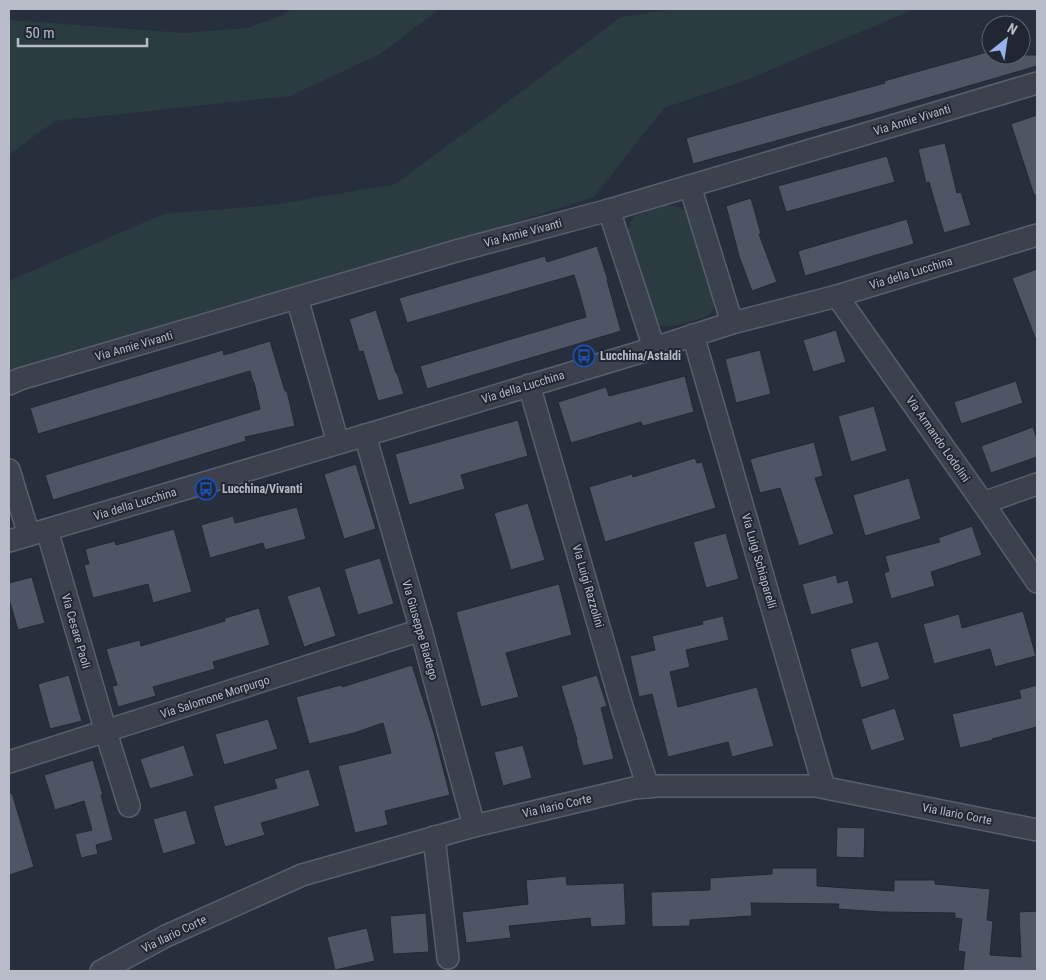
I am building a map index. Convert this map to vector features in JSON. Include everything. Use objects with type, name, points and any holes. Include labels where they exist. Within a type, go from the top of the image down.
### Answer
[{"type":"street","name":"Via Annie Vivanti","points":[[9,384],[20,379],[456,251],[609,210],[1037,82]]},
{"type":"street","points":[[690,186],[732,323]]},
{"type":"street","points":[[609,210],[654,348]]},
{"type":"street","name":"Via della Lucchina","points":[[9,541],[732,323],[837,296],[1037,235]]},
{"type":"street","name":"Via Armando Lodolini","points":[[837,296],[1037,582]]},
{"type":"street","points":[[297,298],[338,443]]},
{"type":"street","name":"Via Luigi Schiaparelli","points":[[693,335],[824,787]]},
{"type":"street","name":"Via Luigi Razzolini","points":[[530,385],[623,710],[648,787]]},
{"type":"street","name":"Via Giuseppe Biadego","points":[[365,435],[421,630],[474,826]]},
{"type":"street","points":[[9,470],[38,532]]},
{"type":"street","points":[[983,503],[1037,484]]},
{"type":"street","name":"Via Cesare Paoli","points":[[38,532],[129,806]]},
{"type":"street","name":"Via Salomone Morpurgo","points":[[9,762],[421,630]]},
{"type":"street","name":"Via Ilario Corte","points":[[100,971],[166,936],[302,874],[474,826],[625,790],[658,786],[816,786],[1037,830]]},
{"type":"street","points":[[434,837],[451,966]]},
{"type":"shaded area","points":[[292,9],[439,9],[380,54],[290,96],[55,121],[9,155],[9,20],[184,33],[247,28],[281,16]]},
{"type":"shaded area","points":[[675,9],[915,9],[741,82],[664,108],[594,197],[246,307],[9,376],[9,281],[163,214],[274,205],[395,184],[621,17]]},
{"type":"shaded area","points":[[666,205],[679,207],[690,214],[716,302],[710,314],[705,317],[666,327],[652,319],[627,236],[630,224],[637,215]]},
{"type":"building","points":[[981,54],[981,65],[1031,65],[1031,55],[1037,55],[1037,66],[693,164],[686,138],[885,83],[884,81]]},
{"type":"building","points":[[1037,115],[1037,195],[1034,195],[1011,124]]},
{"type":"building","points":[[945,143],[957,193],[961,192],[971,225],[944,233],[929,182],[926,183],[918,149]]},
{"type":"building","points":[[887,156],[895,182],[786,212],[778,186]]},
{"type":"building","points":[[751,198],[761,234],[759,234],[777,282],[752,291],[739,256],[726,206]]},
{"type":"building","points":[[907,219],[914,244],[805,276],[798,251]]},
{"type":"building","points":[[597,246],[621,331],[427,389],[420,366],[586,317],[579,291],[574,275],[407,323],[399,298],[545,256],[547,262]]},
{"type":"building","points":[[1037,269],[1037,340],[1036,340],[1012,278]]},
{"type":"building","points":[[376,310],[404,394],[378,401],[363,351],[359,352],[349,319]]},
{"type":"building","points":[[836,330],[846,362],[813,372],[803,340]]},
{"type":"building","points":[[270,341],[285,391],[287,391],[295,426],[245,437],[246,441],[53,500],[45,475],[260,409],[254,382],[250,371],[38,434],[30,408],[223,350],[224,355]]},
{"type":"building","points":[[760,350],[771,394],[736,403],[725,359]]},
{"type":"building","points":[[685,376],[694,412],[643,426],[641,422],[571,443],[558,402],[606,387],[609,396]]},
{"type":"building","points":[[1016,381],[1023,403],[961,424],[954,402]]},
{"type":"building","points":[[874,406],[887,451],[851,462],[838,416]]},
{"type":"building","points":[[518,420],[528,456],[461,475],[465,489],[409,505],[395,454]]},
{"type":"building","points":[[1033,427],[1037,439],[1037,457],[991,473],[981,446]]},
{"type":"building","points":[[814,442],[823,476],[815,478],[834,534],[799,546],[780,488],[760,493],[750,459]]},
{"type":"building","points":[[695,458],[697,463],[702,462],[716,508],[605,542],[589,487],[632,474],[633,477]]},
{"type":"building","points":[[356,464],[376,529],[344,539],[324,474]]},
{"type":"building","points":[[909,478],[921,519],[865,536],[853,495]]},
{"type":"building","points":[[528,503],[545,560],[511,570],[494,513]]},
{"type":"building","points":[[297,507],[306,539],[265,550],[263,543],[210,558],[201,525],[233,516],[235,523]]},
{"type":"building","points":[[972,526],[982,555],[931,572],[935,586],[891,599],[884,573],[889,571],[885,556],[940,542],[938,538]]},
{"type":"building","points":[[174,529],[192,592],[153,603],[148,584],[93,598],[84,565],[89,564],[85,549],[115,541],[116,545]]},
{"type":"building","points":[[726,533],[739,579],[706,588],[693,542]]},
{"type":"building","points":[[380,558],[394,604],[358,615],[344,569]]},
{"type":"building","points":[[836,575],[838,583],[848,580],[854,603],[811,615],[802,584]]},
{"type":"building","points":[[32,577],[45,623],[18,630],[9,599],[9,583]]},
{"type":"building","points":[[559,584],[572,635],[506,653],[519,697],[481,707],[456,612]]},
{"type":"building","points":[[320,586],[336,636],[304,647],[287,596]]},
{"type":"building","points":[[259,608],[270,645],[213,662],[215,669],[153,687],[156,696],[118,707],[112,686],[117,685],[106,649],[140,640],[141,646],[225,621],[225,618]]},
{"type":"building","points":[[1023,611],[1036,656],[995,667],[990,649],[934,664],[923,624],[959,614],[962,628]]},
{"type":"building","points":[[723,616],[729,640],[686,650],[690,667],[670,672],[678,707],[757,687],[774,746],[732,757],[728,742],[668,757],[652,694],[639,697],[630,656],[655,650],[652,636],[703,624],[702,621]]},
{"type":"building","points":[[878,641],[890,679],[861,688],[850,649]]},
{"type":"building","points":[[412,665],[434,733],[450,795],[385,811],[388,825],[355,833],[338,766],[391,753],[383,723],[354,733],[309,744],[296,697],[341,685],[342,687]]},
{"type":"building","points":[[69,675],[82,721],[50,729],[38,684]]},
{"type":"building","points":[[597,675],[607,706],[601,708],[614,759],[583,766],[561,686]]},
{"type":"building","points":[[1037,685],[1037,727],[960,748],[952,714],[1021,698],[1019,690]]},
{"type":"building","points":[[895,708],[905,740],[871,751],[861,719]]},
{"type":"building","points":[[268,719],[278,749],[224,765],[215,734]]},
{"type":"building","points":[[184,745],[194,776],[150,789],[140,759]]},
{"type":"building","points":[[523,745],[532,778],[503,786],[494,752]]},
{"type":"building","points":[[93,760],[113,840],[96,845],[98,854],[81,858],[75,834],[92,830],[84,801],[55,810],[44,775]]},
{"type":"building","points":[[309,769],[320,806],[261,823],[265,835],[225,847],[213,806],[277,788],[274,779]]},
{"type":"building","points":[[9,793],[12,793],[34,867],[9,875]]},
{"type":"building","points":[[186,810],[196,844],[163,854],[153,819]]},
{"type":"building","points":[[837,827],[865,828],[864,858],[836,857]]},
{"type":"building","points":[[772,868],[817,868],[817,886],[894,891],[894,880],[935,880],[935,884],[990,889],[987,920],[993,921],[990,955],[1021,957],[1019,912],[1037,911],[1037,971],[963,971],[965,952],[958,951],[962,919],[955,918],[955,913],[838,909],[839,904],[751,903],[752,916],[690,920],[690,926],[652,927],[651,892],[710,890],[710,878],[772,874]]},
{"type":"building","points":[[566,876],[567,885],[624,883],[626,925],[591,927],[590,918],[509,926],[511,938],[466,943],[462,912],[528,904],[526,880]]},
{"type":"building","points":[[426,913],[429,952],[393,954],[390,916]]},
{"type":"building","points":[[367,928],[375,961],[335,970],[327,937]]},
{"type":"place","name":"Lucchina/Astaldi","points":[[584,356]]},
{"type":"place","name":"Lucchina/Vivanti","points":[[206,489]]}]
